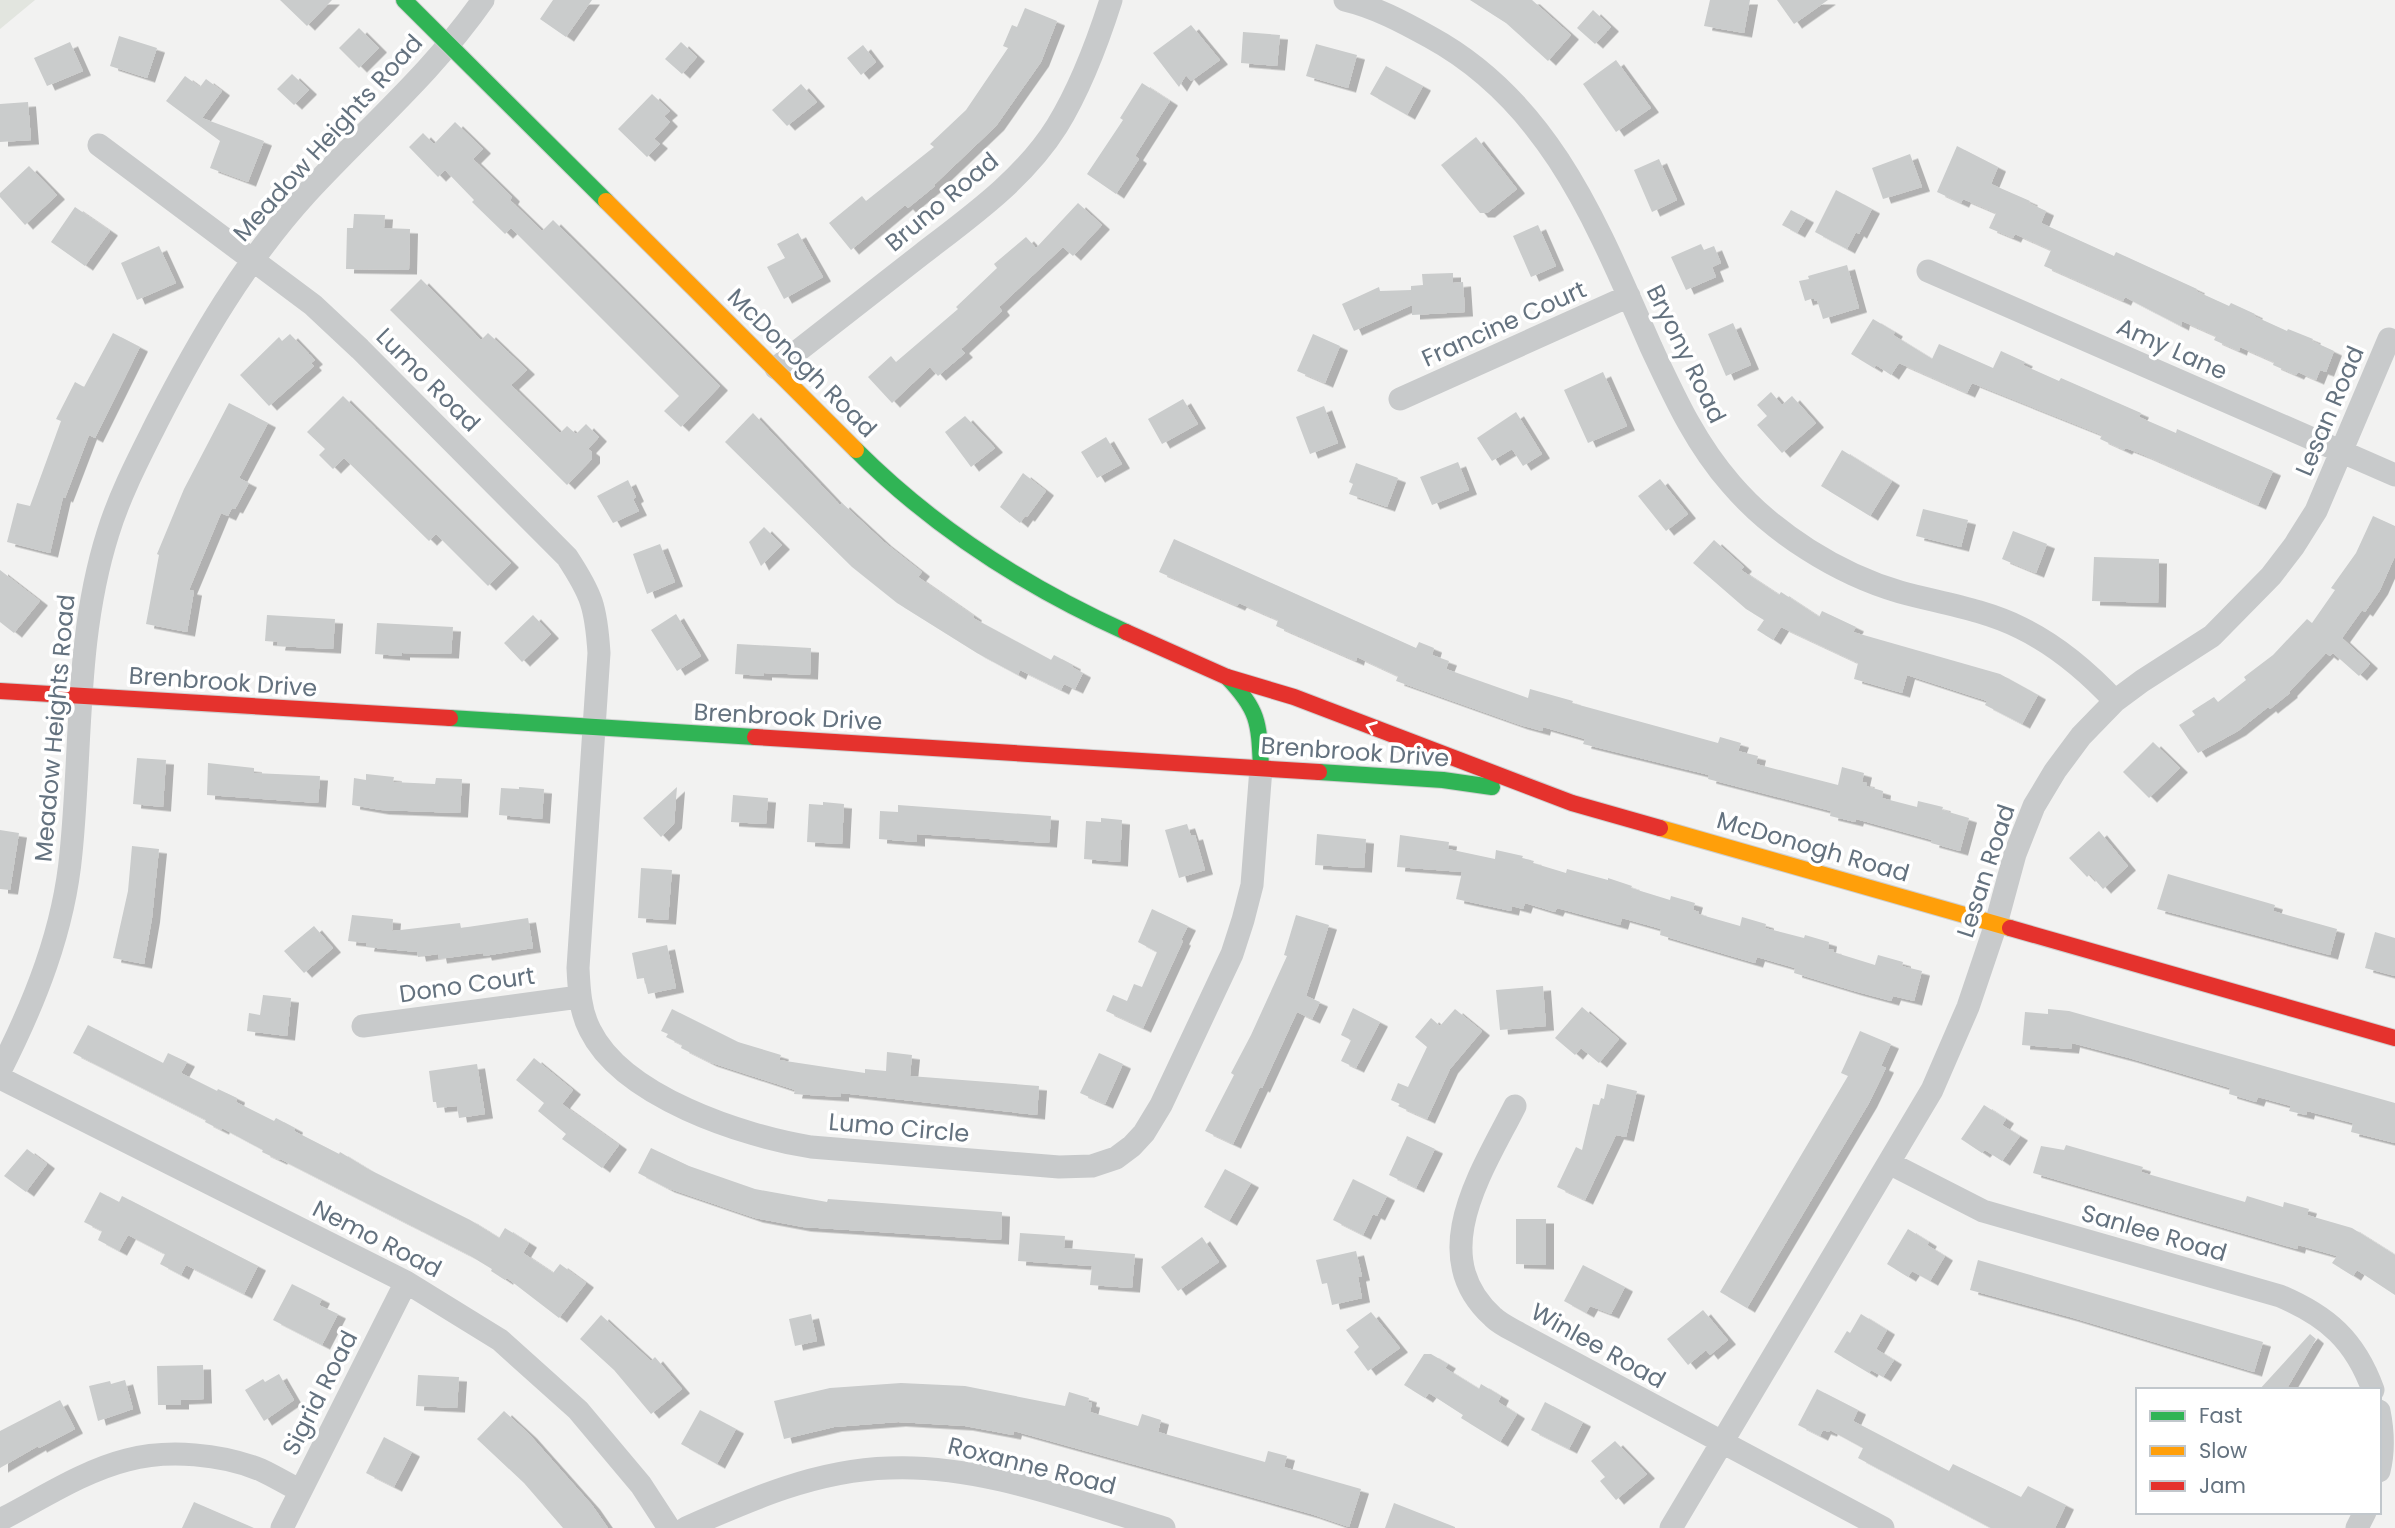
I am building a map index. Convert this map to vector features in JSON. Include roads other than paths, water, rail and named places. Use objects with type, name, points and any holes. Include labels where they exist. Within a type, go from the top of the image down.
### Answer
[{"type":"main road","name":"McDonogh Road","points":[[404,0],[877,471],[943,527],[991,561],[1086,614],[1227,677],[1294,697],[1572,803],[2395,1038]]},
{"type":"main road","name":"McDonogh Road","points":[[1227,677],[1248,697],[1254,708],[1259,722],[1261,768]]},
{"type":"main road","name":"Brenbrook Drive","points":[[0,691],[1443,780],[1572,803]]},
{"type":"street","name":"Meadow Heights Road","points":[[0,1071],[37,992],[62,909],[71,854],[86,624],[96,573],[126,485],[187,362],[253,258],[306,194],[427,71],[483,0]]},
{"type":"street","name":"Bruno Road","points":[[776,369],[987,204],[1025,167],[1055,129],[1079,87],[1098,42],[1111,0]]},
{"type":"street","name":"Bryony Road","points":[[1345,0],[1401,22],[1454,50],[1498,85],[1532,122],[1561,161],[1584,200],[1682,414],[1705,452],[1732,486],[1765,517],[1805,547],[1852,573],[1897,591],[1981,612],[2020,627],[2087,671],[2115,701]]},
{"type":"street","name":"Lumo Road","points":[[99,145],[313,305],[567,557],[587,588],[597,617],[599,653],[594,728]]},
{"type":"street","name":"Amy Lane","points":[[1928,271],[2395,475]]},
{"type":"street","name":"Francine Court","points":[[1400,399],[1629,296]]},
{"type":"street","name":"Lesan Road","points":[[1671,1528],[1932,1090],[1968,1007],[1996,924],[2015,854],[2034,806],[2081,736],[2115,701],[2212,636],[2271,576],[2294,546],[2316,511],[2389,339]]},
{"type":"street","name":"Lumo Circle","points":[[594,728],[578,968],[579,997],[590,1031],[611,1058],[644,1086],[688,1110],[775,1142],[1059,1167],[1092,1166],[1116,1158],[1144,1133],[1161,1105],[1232,954],[1252,885],[1261,768]]},
{"type":"street","name":"Dono Court","points":[[363,1026],[579,997]]},
{"type":"street","name":"Nemo Road","points":[[0,1078],[406,1282],[500,1340],[578,1410],[641,1485],[669,1528]]},
{"type":"street","name":"Winlee Road","points":[[1515,1106],[1473,1190],[1464,1215],[1460,1242],[1463,1269],[1475,1297],[1494,1318],[1520,1334],[1883,1528]]},
{"type":"street","name":"Sanlee Road","points":[[1889,1163],[1983,1211],[2280,1296],[2308,1308],[2329,1322],[2351,1347],[2372,1388]]},
{"type":"street","name":"Sigrid Road","points":[[282,1528],[406,1282]]},
{"type":"street","points":[[2381,1434],[2381,1454]]},
{"type":"street","points":[[0,1520],[89,1474],[128,1460],[161,1455],[198,1456],[228,1461],[260,1470],[299,1490]]},
{"type":"street","name":"Roxanne Road","points":[[686,1528],[796,1483],[888,1468],[932,1468],[975,1475],[1164,1528]]}]
